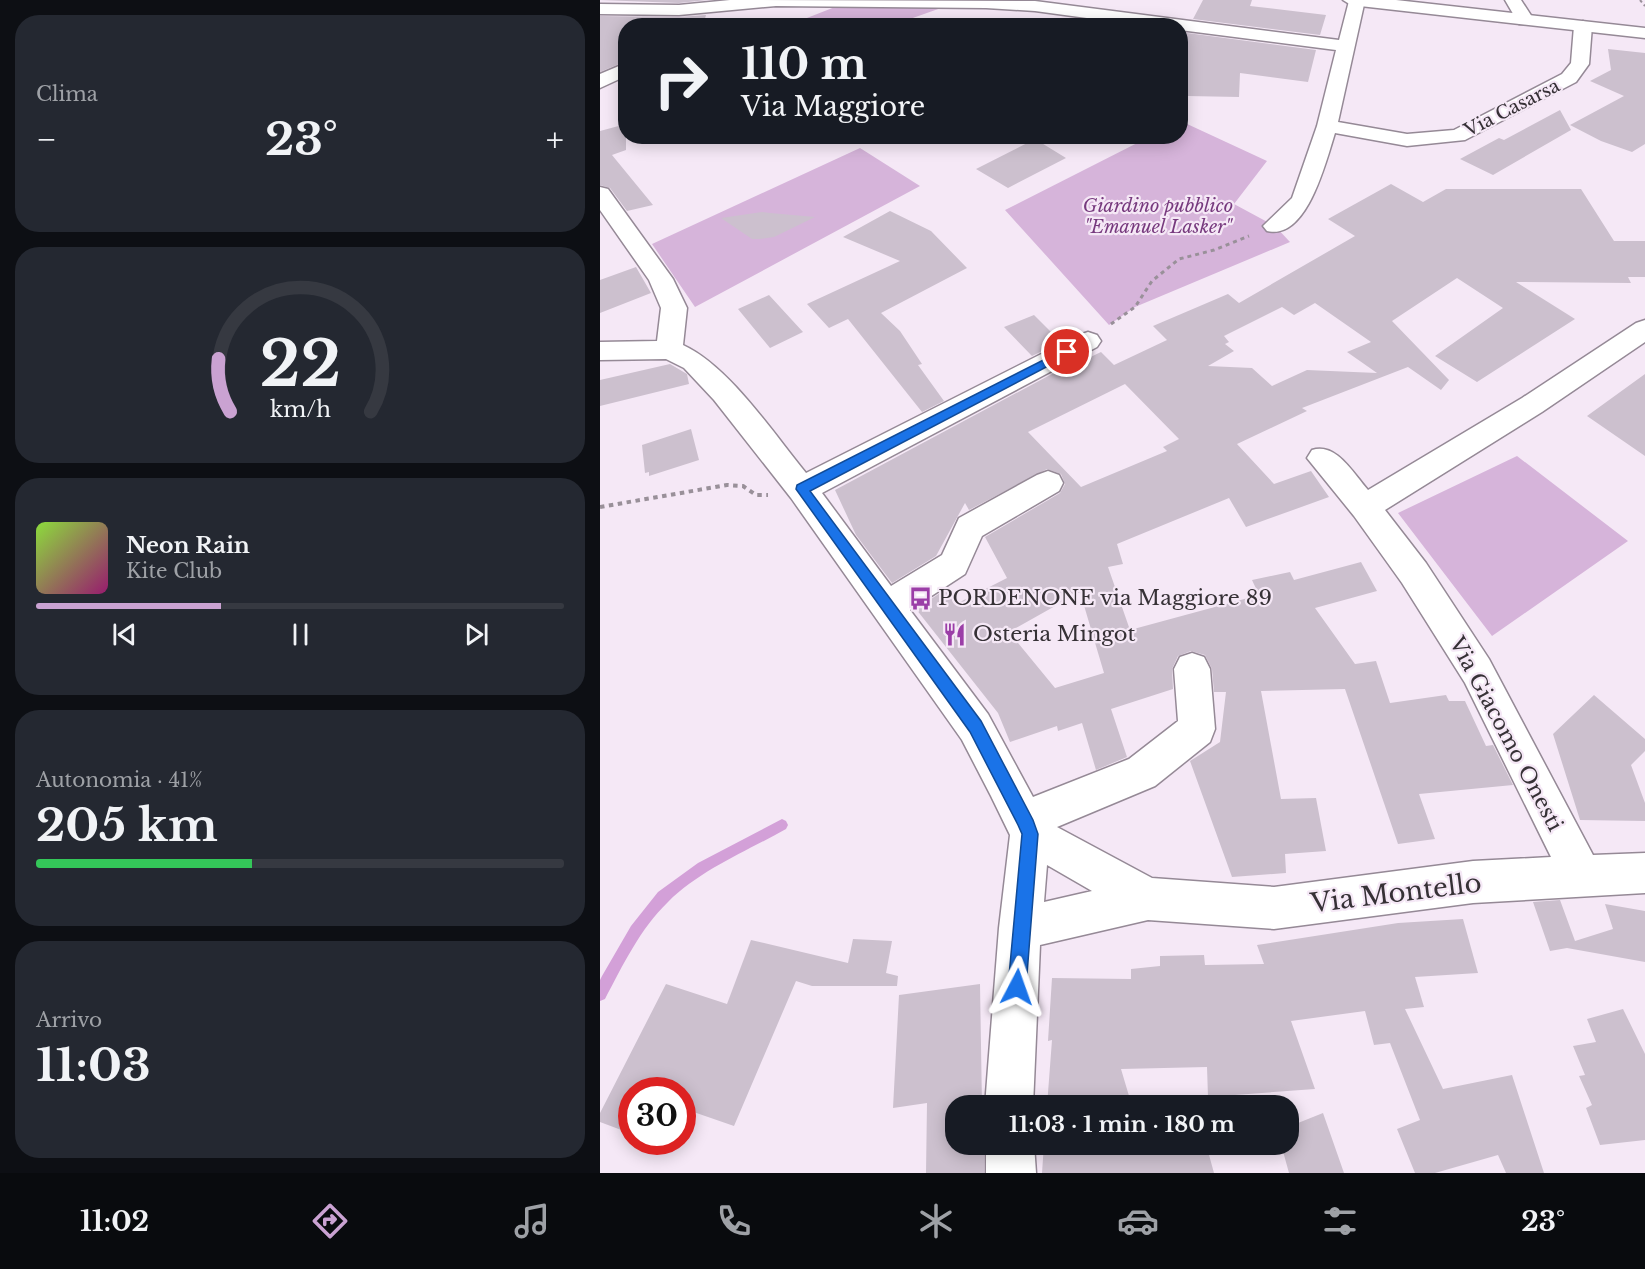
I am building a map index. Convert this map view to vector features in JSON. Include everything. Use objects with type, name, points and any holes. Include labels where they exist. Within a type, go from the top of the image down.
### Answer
[{"type":"street","points":[[1350,0],[1645,33]]},
{"type":"street","points":[[1513,0],[1525,20]]},
{"type":"street","points":[[600,9],[677,18],[782,1],[986,3],[1129,18]]},
{"type":"street","points":[[1275,226],[1302,200],[1327,126],[1357,1]]},
{"type":"street","points":[[1110,18],[1114,16]]},
{"type":"street","points":[[1188,26],[1346,46]]},
{"type":"street","name":"Via Casarsa","points":[[1327,126],[1407,140],[1458,136],[1569,78],[1580,64],[1583,26]]},
{"type":"street","points":[[600,82],[618,72]]},
{"type":"street","points":[[600,194],[661,279],[674,308],[669,350]]},
{"type":"street","points":[[1365,507],[1532,405],[1645,329]]},
{"type":"street","points":[[797,483],[1089,341]]},
{"type":"street","points":[[600,351],[669,350],[693,362],[724,393],[797,483],[975,727],[1027,827],[1010,1095]]},
{"type":"street","name":"Via Giacomo Onesti","points":[[1322,458],[1365,507],[1414,573],[1477,671],[1581,875]]},
{"type":"street","points":[[887,606],[954,564],[970,527],[1048,483]]},
{"type":"street","points":[[1027,827],[1142,773],[1197,729],[1192,669]]},
{"type":"street","name":"Via Montello","points":[[1027,827],[1148,899]]},
{"type":"street","name":"Via Montello","points":[[1020,928],[1148,899],[1274,908],[1473,882],[1645,873]]},
{"type":"street","points":[[1010,1155],[1011,1173]]},
{"type":"path","points":[[1640,0],[1645,6]]},
{"type":"path","points":[[1089,341],[1135,306],[1152,281],[1179,259],[1214,250],[1275,226]]},
{"type":"path","points":[[600,506],[727,486],[743,486],[756,495],[768,495],[797,483]]},
{"type":"green space","points":[[835,7],[941,8],[913,18],[807,18]]},
{"type":"green space","name":"Giardino pubblico \"Emanuel Lasker\"","points":[[1188,124],[1267,161],[1234,204],[1275,226],[1290,242],[1135,307],[1109,325],[1005,210],[1135,144],[1188,144]]},
{"type":"green space","points":[[860,148],[920,186],[695,307],[652,244]]},
{"type":"green space","points":[[1517,456],[1628,541],[1492,636],[1398,513]]},
{"type":"building","points":[[600,0],[707,0],[679,3]]},
{"type":"building","points":[[1203,0],[1252,0],[1250,6],[1326,15],[1320,35],[1193,19]]},
{"type":"building","points":[[706,15],[705,18],[618,18],[618,64],[600,72],[600,16]]},
{"type":"building","points":[[1188,33],[1316,50],[1308,82],[1240,73],[1239,97],[1188,96]]},
{"type":"building","points":[[1608,49],[1645,53],[1645,144],[1632,152],[1601,141],[1570,125],[1624,96],[1590,81],[1611,70]]},
{"type":"building","points":[[1560,110],[1571,130],[1493,175],[1460,159],[1499,138],[1504,140]]},
{"type":"building","points":[[618,126],[618,144],[626,144],[626,150],[612,155],[653,205],[627,211],[610,188],[600,185],[600,131]]},
{"type":"building","points":[[1025,144],[1043,144],[1066,158],[1008,188],[976,169]]},
{"type":"building","points":[[1391,184],[1423,202],[1446,189],[1581,189],[1614,241],[1645,241],[1645,277],[1628,277],[1631,283],[1516,282],[1575,319],[1477,382],[1435,356],[1503,308],[1457,278],[1392,321],[1449,380],[1441,390],[1408,367],[1302,408],[1307,411],[1237,444],[1274,484],[1311,471],[1329,497],[1246,527],[1229,498],[1117,544],[1123,564],[1108,567],[1130,630],[1259,595],[1252,580],[1290,572],[1294,580],[1361,562],[1377,591],[1315,608],[1355,664],[1376,661],[1390,703],[1446,695],[1449,701],[1465,701],[1486,746],[1493,745],[1513,785],[1419,794],[1435,839],[1398,844],[1345,689],[1261,691],[1281,799],[1316,798],[1326,851],[1285,854],[1286,873],[1232,877],[1190,761],[1220,742],[1226,692],[1214,692],[1212,669],[1205,655],[1191,651],[1178,656],[1172,669],[1173,689],[1111,709],[1127,757],[1096,770],[1082,723],[1058,731],[1057,726],[1010,742],[998,713],[916,609],[949,587],[960,602],[1007,578],[985,537],[1060,493],[1065,484],[1061,474],[1047,469],[969,510],[965,503],[936,556],[892,583],[856,535],[835,490],[1078,360],[1080,362],[1101,352],[1114,365],[1167,340],[1153,326],[1228,294],[1239,303],[1355,236],[1328,219]],"holes":[[[1315,303],[1371,342],[1347,352],[1377,373],[1307,370],[1272,386],[1252,368],[1208,366],[1234,351],[1225,344],[1229,342],[1224,336],[1282,307],[1294,315]],[[1125,384],[1179,439],[1163,447],[1167,451],[1081,487],[1028,432]],[[1080,592],[1104,673],[1055,688],[1009,632]]]},
{"type":"building","points":[[890,211],[931,231],[967,268],[881,313],[900,331],[922,364],[918,365],[944,401],[922,412],[848,319],[829,328],[807,304],[900,261],[843,237]]},
{"type":"building","points":[[762,212],[815,217],[774,237],[760,239],[752,239],[721,218]]},
{"type":"building","points":[[636,267],[651,293],[600,313],[600,280]]},
{"type":"building","points":[[769,295],[803,332],[770,348],[738,309]]},
{"type":"building","points":[[1034,315],[1061,342],[1032,356],[1004,327]]},
{"type":"building","points":[[670,364],[687,374],[689,384],[600,406],[600,380]]},
{"type":"building","points":[[1645,374],[1645,456],[1587,416]]},
{"type":"building","points":[[691,429],[699,460],[649,476],[649,472],[645,473],[642,445]]},
{"type":"building","points":[[1594,695],[1645,739],[1645,751],[1631,765],[1645,803],[1645,821],[1580,820],[1553,734]]},
{"type":"building","points":[[1560,900],[1575,941],[1613,929],[1605,904],[1645,911],[1645,962],[1567,948],[1550,951],[1533,902]]},
{"type":"building","points":[[1463,919],[1478,973],[1415,977],[1424,1007],[1405,1009],[1443,1089],[1512,1075],[1544,1173],[1506,1173],[1498,1155],[1435,1173],[1415,1173],[1397,1129],[1420,1120],[1390,1043],[1374,1045],[1365,1011],[1291,1021],[1315,1089],[1208,1095],[1207,1067],[1121,1069],[1129,1095],[1048,1095],[1052,1040],[1048,1041],[1052,978],[1131,979],[1131,969],[1160,966],[1160,956],[1204,955],[1205,965],[1264,964],[1257,945],[1398,923]]},
{"type":"building","points":[[853,939],[892,941],[886,973],[898,976],[897,986],[812,986],[796,981],[734,1126],[696,1113],[696,1077],[618,1077],[666,984],[727,1004],[751,940],[848,963]]},
{"type":"building","points":[[980,984],[982,1095],[945,1095],[945,1155],[984,1155],[984,1173],[926,1173],[927,1103],[893,1108],[899,995]]},
{"type":"building","points":[[1623,1009],[1645,1054],[1645,1140],[1600,1145],[1586,1108],[1592,1105],[1579,1076],[1585,1075],[1573,1046],[1596,1042],[1587,1019]]},
{"type":"building","points":[[618,1078],[618,1129],[600,1122],[600,1113]]},
{"type":"building","points":[[1323,1113],[1344,1173],[1289,1173],[1284,1155],[1299,1155],[1299,1123]]},
{"type":"building","points":[[1043,1155],[1209,1155],[1214,1173],[1042,1173]]},
{"type":"waterway","points":[[600,994],[636,931],[663,897],[703,868],[782,825]]},
{"type":"place","name":"PORDENONE via Maggiore 89","points":[[920,598]]},
{"type":"place","name":"Osteria Mingot","points":[[955,634]]},
{"type":"route","points":[[1017,987],[1020,928],[1030,834],[1025,820],[975,727],[802,489],[1067,352]]}]
